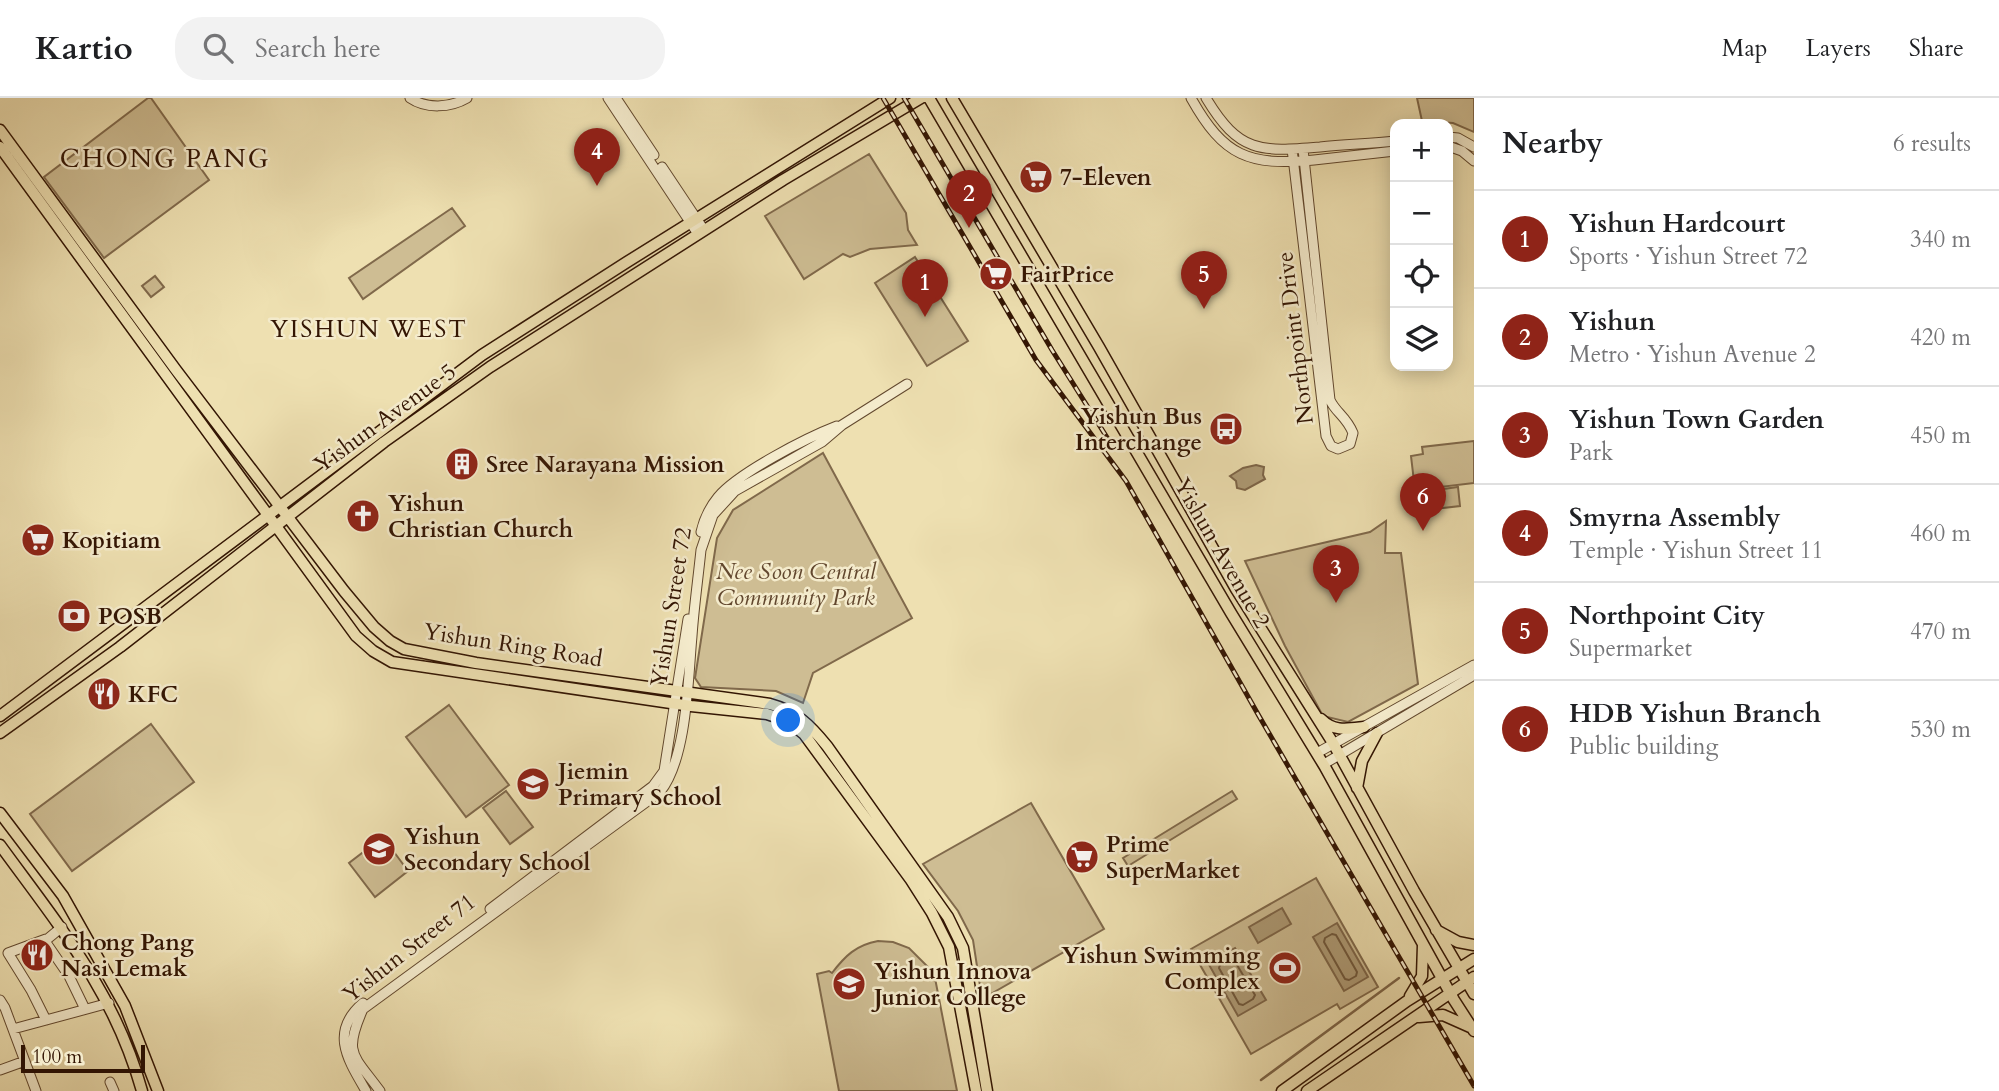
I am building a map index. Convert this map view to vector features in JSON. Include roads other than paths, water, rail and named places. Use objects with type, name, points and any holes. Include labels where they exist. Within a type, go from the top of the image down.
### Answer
[{"type":"main road","name":"Yishun Avenue 5","points":[[0,716],[482,355],[890,98]]},
{"type":"main road","name":"Yishun Avenue 5","points":[[0,733],[120,647],[384,442],[490,367],[783,180],[922,98]]},
{"type":"main road","name":"Yishun Avenue 2","points":[[929,98],[1231,613],[1324,764],[1473,1030]]},
{"type":"main road","name":"Yishun Avenue 2","points":[[952,98],[1099,347],[1236,589],[1333,743],[1458,969],[1470,979],[1474,994]]},
{"type":"main road","name":"Yishun Ring Road","points":[[0,130],[288,517],[361,612],[390,641],[404,649],[782,718],[799,730],[819,752],[911,880],[949,947],[976,1091]]},
{"type":"main road","name":"Yishun Ring Road","points":[[0,147],[356,636],[373,651],[392,662],[681,698],[770,704],[788,709],[803,719],[827,746],[948,917],[963,948],[988,1091]]},
{"type":"main road","points":[[1314,712],[1333,728],[1364,727]]},
{"type":"main road","points":[[1357,788],[1362,761],[1377,733]]},
{"type":"main road","points":[[0,813],[63,897],[105,969],[136,1030],[158,1091]]},
{"type":"main road","points":[[0,845],[62,927],[109,1003],[142,1091]]},
{"type":"main road","points":[[1436,930],[1458,942],[1474,945]]},
{"type":"main road","points":[[1407,1001],[1422,976],[1423,944]]},
{"type":"main road","points":[[1282,1091],[1407,1001],[1474,959]]},
{"type":"main road","points":[[1307,1091],[1470,979]]},
{"type":"main road","points":[[1416,1018],[1443,1015],[1473,1030]]},
{"type":"street","points":[[410,98],[417,103],[443,106],[467,98]]},
{"type":"street","points":[[608,98],[694,220]]},
{"type":"street","points":[[616,98],[701,232]]},
{"type":"street","points":[[1191,98],[1214,133],[1234,151],[1257,161],[1293,163],[1390,152]]},
{"type":"street","points":[[1206,98],[1227,129],[1259,148],[1303,149],[1390,141]]},
{"type":"street","points":[[1453,138],[1474,147]]},
{"type":"street","points":[[1453,148],[1474,161]]},
{"type":"street","name":"Northpoint Drive","points":[[1292,149],[1326,436],[1331,446],[1338,449],[1350,444],[1353,433],[1345,417],[1330,400],[1303,149]]},
{"type":"street","name":"Yishun Street 72","points":[[681,698],[694,566],[700,534],[709,510],[723,492],[743,476],[817,434],[842,425],[908,384]]},
{"type":"street","points":[[1317,753],[1474,665]]},
{"type":"street","points":[[1324,764],[1474,675]]},
{"type":"street","name":"Yishun Street 71","points":[[366,1091],[343,1047],[348,1021],[355,1010],[653,786],[664,771],[681,698]]},
{"type":"street","name":"Yishun Street 71","points":[[380,1091],[355,1056],[351,1045],[352,1033],[363,1009],[660,792],[673,770],[681,698]]},
{"type":"street","points":[[46,1020],[8,953],[46,939],[62,927]]},
{"type":"street","points":[[46,939],[85,1009]]},
{"type":"street","points":[[0,1000],[36,1091]]},
{"type":"street","points":[[13,1029],[109,1003]]},
{"type":"street","points":[[0,1069],[25,1061]]},
{"type":"water","points":[[1256,465],[1264,467],[1265,479],[1245,490],[1237,488],[1236,481],[1230,476],[1243,468]]},
{"type":"water","points":[[1282,908],[1291,924],[1258,943],[1249,927]]},
{"type":"water","points":[[1337,923],[1368,977],[1344,991],[1313,937]]},
{"type":"water","points":[[1235,948],[1266,1000],[1238,1016],[1208,963]]},
{"type":"waterway","points":[[1261,1080],[1399,978]]},
{"type":"railway","points":[[883,98],[1036,360],[1126,481],[1474,1086]]},
{"type":"railway","points":[[904,98],[1052,350],[1113,447]]},
{"type":"place","name":"7-Eleven","points":[[1036,177]]},
{"type":"place","name":"Smyrna Assembly","points":[[597,186]]},
{"type":"place","name":"Yishun","points":[[969,228]]},
{"type":"place","name":"FairPrice","points":[[996,274]]},
{"type":"place","name":"Northpoint City","points":[[1204,309]]},
{"type":"place","name":"Yishun Hardcourt","points":[[925,317]]},
{"type":"place","name":"Yishun Bus Interchange","points":[[1226,429]]},
{"type":"place","name":"Sree Narayana Mission","points":[[462,464]]},
{"type":"place","name":"Yishun Christian Church","points":[[363,516]]},
{"type":"place","name":"HDB Yishun Branch","points":[[1423,531]]},
{"type":"place","name":"Kopitiam","points":[[38,540]]},
{"type":"place","name":"Yishun Town Garden","points":[[1336,603]]},
{"type":"place","name":"POSB","points":[[74,616]]},
{"type":"place","name":"KFC","points":[[104,694]]},
{"type":"place","name":"Jiemin Primary School","points":[[533,784]]},
{"type":"place","name":"Yishun Secondary School","points":[[379,849]]},
{"type":"place","name":"Prime SuperMarket","points":[[1082,857]]},
{"type":"place","name":"Chong Pang Nasi Lemak","points":[[37,955]]},
{"type":"place","name":"Yishun Swimming Complex","points":[[1285,968]]},
{"type":"place","name":"Yishun Innova Junior College","points":[[849,984]]},
{"type":"district","name":"CHONG PANG","points":[[165,158]]},
{"type":"district","name":"YISHUN WEST","points":[[369,329]]},
{"type":"park label","name":"Nee Soon Central Community Park","points":[[796,584]]}]
